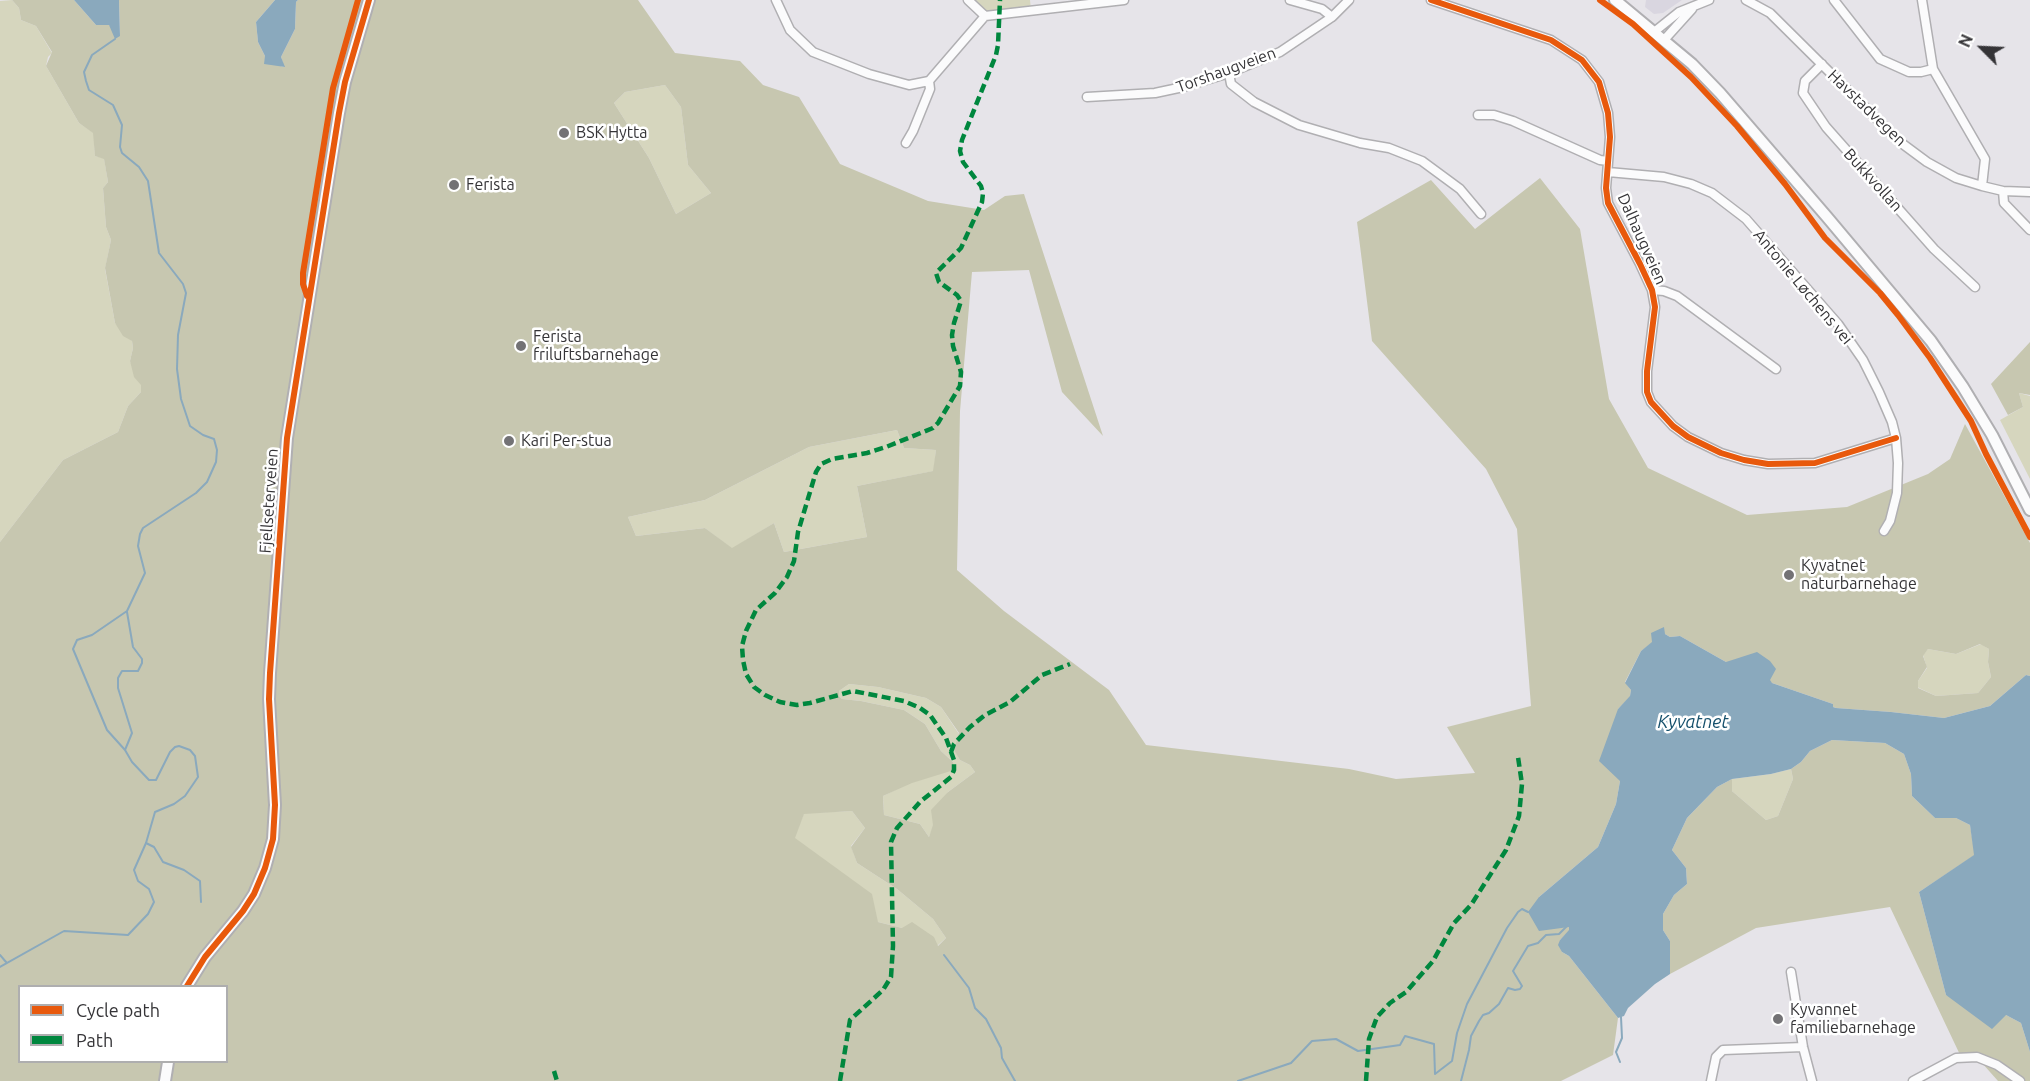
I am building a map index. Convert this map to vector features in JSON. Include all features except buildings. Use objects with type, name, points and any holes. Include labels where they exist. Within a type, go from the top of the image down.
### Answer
[{"type":"street","name":"Fjellseterveien","points":[[188,985],[205,957],[254,894],[265,868],[273,839],[275,805],[269,699],[287,438],[339,113],[345,82],[369,0]]},
{"type":"street","points":[[776,0],[790,30],[813,52],[869,74],[909,85],[929,81],[985,16],[1124,0]]},
{"type":"street","points":[[968,0],[985,16]]},
{"type":"street","points":[[1030,0],[1031,10]]},
{"type":"street","points":[[1290,0],[1322,9],[1332,17]]},
{"type":"street","name":"Torshaugveien","points":[[1087,97],[1155,93],[1183,87],[1229,72],[1280,52],[1332,17],[1349,0]]},
{"type":"street","name":"Dalhaugveien","points":[[1431,0],[1551,40],[1582,60],[1599,82],[1608,113],[1610,137],[1606,188],[1608,203],[1652,290],[1654,314],[1647,371],[1647,392],[1651,402],[1673,426],[1688,437],[1721,453],[1768,464],[1815,463],[1896,438]]},
{"type":"street","points":[[1615,0],[1664,40],[1720,93],[1930,341],[1969,396],[1992,435],[2030,510]]},
{"type":"street","points":[[1654,32],[1679,12],[1709,0]]},
{"type":"street","name":"Havstadvegen","points":[[1746,0],[1770,13],[1909,149],[1927,162],[1956,177],[1982,186],[2003,191],[2030,192]]},
{"type":"street","points":[[1834,0],[1880,59],[1909,72],[1934,69]]},
{"type":"street","points":[[1922,0],[1934,69],[1985,159],[1982,186]]},
{"type":"street","points":[[1664,40],[1696,4]]},
{"type":"street","name":"Bukkvollan","points":[[1822,64],[1805,81],[1803,93],[1826,127],[1934,249],[1975,287]]},
{"type":"street","points":[[1229,72],[1231,84],[1254,102],[1299,125],[1360,143],[1389,148],[1422,161],[1460,189],[1481,214]]},
{"type":"street","points":[[906,143],[925,104],[930,89],[929,81]]},
{"type":"street","points":[[1478,115],[1513,121],[1600,160],[1608,161]]},
{"type":"street","name":"Antonie Løchens vei","points":[[1608,172],[1664,177],[1691,184],[1712,193],[1746,219],[1838,324],[1863,360],[1892,422],[1896,438],[1897,493],[1890,521],[1884,531]]},
{"type":"street","points":[[2003,191],[2004,203],[2030,230]]},
{"type":"street","name":"Dalhaugveien","points":[[1652,290],[1664,291],[1677,296],[1776,369]]},
{"type":"street","points":[[1791,972],[1803,1047],[1812,1081]]},
{"type":"street","points":[[1711,1081],[1716,1057],[1723,1050],[1803,1047]]},
{"type":"street","points":[[1913,1081],[1956,1058],[1977,1057],[1997,1065],[2020,1081]]},
{"type":"street","points":[[165,1081],[168,1063]]},
{"type":"shaded area","points":[[1646,0],[1682,0],[1663,13],[1654,14],[1645,7]]},
{"type":"green space","points":[[12,0],[19,8],[21,20],[36,26],[52,53],[48,57],[46,66],[79,123],[94,133],[95,156],[104,158],[108,182],[103,188],[106,227],[111,240],[105,269],[115,323],[132,341],[130,361],[141,384],[141,392],[128,406],[118,432],[63,460],[0,542],[0,1]]},
{"type":"green space","points":[[12,0],[74,0],[96,25],[109,25],[120,36],[119,0],[275,0],[256,22],[258,42],[265,56],[284,67],[281,57],[295,29],[298,0],[638,0],[675,53],[740,61],[763,85],[799,97],[840,164],[928,201],[984,210],[1005,196],[1024,194],[1103,436],[1062,392],[1029,270],[972,272],[960,411],[957,570],[1004,611],[1109,690],[1146,745],[1349,769],[1396,779],[1475,773],[1447,727],[1531,706],[1517,529],[1486,469],[1372,341],[1357,222],[1431,180],[1475,229],[1540,178],[1580,229],[1609,399],[1648,468],[1747,515],[1847,507],[1928,474],[1950,459],[1965,424],[2030,543],[2030,676],[2026,675],[1990,706],[1944,718],[1836,708],[1833,704],[1772,683],[1726,662],[1680,636],[1670,637],[1665,634],[1641,651],[1625,682],[1631,690],[1630,697],[1618,709],[1620,781],[1616,804],[1598,847],[1539,897],[1569,927],[1570,930],[1560,940],[1562,952],[1569,956],[1618,1018],[1613,1055],[1561,1081],[0,1081],[0,542],[63,460],[118,432],[128,406],[141,392],[141,385],[134,377],[130,361],[132,341],[123,336],[115,323],[105,268],[111,240],[106,227],[103,188],[108,182],[104,159],[95,156],[93,133],[79,123],[46,66],[52,52],[36,26],[21,20],[19,8]],"holes":[[[665,85],[681,107],[688,165],[711,193],[676,214],[649,158],[614,103],[625,92]],[[897,430],[904,448],[936,450],[933,471],[857,486],[867,537],[784,552],[774,523],[732,548],[705,528],[636,536],[628,517],[705,500],[809,447]],[[1980,644],[1989,649],[1988,662],[1991,677],[1978,693],[1936,696],[1918,688],[1918,681],[1927,667],[1923,656],[1928,649],[1956,654]],[[849,684],[878,687],[926,698],[941,707],[959,733],[954,750],[960,760],[970,765],[975,772],[948,792],[931,810],[933,825],[929,837],[920,824],[884,815],[883,796],[912,783],[954,770],[953,762],[941,751],[925,724],[904,710],[842,699],[839,691]],[[852,811],[865,828],[851,847],[857,863],[897,889],[933,919],[946,938],[938,946],[934,937],[912,922],[902,928],[878,922],[872,894],[795,838],[804,814]]]},
{"type":"green space","points":[[968,0],[1030,0],[1031,10],[985,16]]},
{"type":"green space","points":[[665,85],[681,107],[688,165],[711,193],[676,214],[649,158],[614,103],[625,92]]},
{"type":"green space","points":[[2030,342],[2030,395],[2019,393],[2023,407],[2008,415],[1991,384]]},
{"type":"green space","points":[[2019,393],[2030,396],[2030,479],[2000,420],[2023,407]]},
{"type":"green space","points":[[897,430],[904,448],[936,450],[934,471],[857,486],[867,537],[784,552],[774,523],[732,549],[705,528],[636,536],[628,517],[705,500],[809,447]]},
{"type":"green space","points":[[1981,644],[1989,649],[1988,662],[1991,677],[1978,693],[1936,696],[1917,687],[1918,681],[1927,668],[1923,655],[1928,649],[1956,654]]},
{"type":"green space","points":[[849,684],[878,687],[926,698],[941,707],[959,734],[955,750],[960,760],[970,765],[975,772],[948,792],[929,837],[920,824],[884,815],[883,796],[953,762],[941,751],[925,724],[904,710],[842,699],[839,691]]},
{"type":"green space","points":[[1832,740],[1885,743],[1904,754],[1911,774],[1912,796],[1935,818],[1956,818],[1970,825],[1975,855],[1919,892],[1946,995],[2006,1015],[2021,1023],[2030,1052],[2030,1081],[1998,1081],[1982,1063],[1962,1059],[1890,907],[1756,928],[1670,974],[1670,941],[1663,930],[1663,914],[1674,895],[1687,884],[1686,868],[1672,850],[1687,818],[1717,787],[1732,779],[1732,791],[1766,820],[1778,816],[1793,779],[1791,769],[1810,751]]},
{"type":"green space","points":[[1791,769],[1793,779],[1778,816],[1766,820],[1732,791],[1732,779]]},
{"type":"green space","points":[[852,811],[865,828],[851,846],[857,863],[897,889],[933,919],[946,938],[937,946],[902,928],[878,922],[794,838],[804,813]]},
{"type":"water","points":[[74,0],[119,0],[120,36],[115,39],[109,25],[96,25]]},
{"type":"water","points":[[275,0],[298,0],[295,29],[281,57],[285,67],[264,64],[265,56],[258,42],[256,22]]},
{"type":"water","name":"Kyvatnet","points":[[1664,627],[1665,634],[1670,637],[1680,636],[1726,662],[1757,652],[1770,661],[1776,669],[1770,680],[1772,683],[1833,704],[1836,708],[1944,718],[1990,706],[2026,675],[2030,676],[2030,1052],[2021,1023],[2006,1015],[1992,1029],[1946,995],[1919,892],[1974,855],[1970,825],[1956,818],[1935,818],[1912,796],[1911,774],[1904,754],[1885,743],[1832,740],[1810,751],[1791,769],[1732,779],[1717,787],[1687,818],[1672,850],[1686,868],[1687,884],[1674,895],[1663,914],[1663,930],[1670,941],[1670,974],[1628,1008],[1624,1016],[1618,1018],[1569,956],[1562,952],[1558,945],[1569,927],[1539,931],[1528,912],[1539,897],[1598,847],[1616,804],[1620,781],[1599,761],[1618,709],[1630,696],[1631,690],[1625,683],[1641,651],[1652,642],[1651,633]]},
{"type":"waterway","points":[[0,967],[64,931],[128,935],[148,914],[154,902],[149,889],[138,881],[134,870],[146,843],[155,812],[174,804],[185,796],[198,777],[195,756],[190,750],[179,746],[170,752],[156,780],[149,780],[107,730],[73,649],[77,640],[92,635],[127,611],[145,573],[138,546],[143,528],[196,493],[207,482],[216,462],[217,450],[214,439],[190,426],[181,399],[177,369],[178,335],[186,293],[183,284],[159,253],[148,181],[139,167],[122,153],[120,147],[122,125],[113,105],[89,90],[86,81],[84,72],[92,55],[115,39]]},
{"type":"waterway","points":[[125,750],[132,733],[118,688],[118,678],[122,671],[138,671],[142,663],[142,659],[133,647],[127,612]]},
{"type":"waterway","points":[[146,843],[154,847],[163,862],[184,870],[200,881],[201,902]]},
{"type":"waterway","points":[[1238,1081],[1291,1063],[1312,1041],[1336,1039],[1358,1051],[1400,1045],[1405,1036],[1434,1044],[1435,1074],[1452,1061],[1457,1033],[1467,1004],[1507,928],[1518,912],[1522,909],[1528,912]]},
{"type":"waterway","points":[[1461,1081],[1471,1036],[1479,1021],[1483,1015],[1499,1004],[1508,988],[1515,990],[1522,986],[1513,971],[1528,946],[1538,943],[1546,935],[1559,934],[1567,926]]},
{"type":"waterway","points":[[0,955],[6,962]]},
{"type":"waterway","points":[[944,955],[969,988],[975,1008],[986,1019],[1001,1048],[1002,1058],[1015,1081]]},
{"type":"waterway","points":[[1620,1062],[1616,1052],[1622,1038],[1621,1017]]},
{"type":"marked path","points":[[840,1081],[850,1020],[883,990],[891,977],[893,946],[891,842],[897,828],[920,802],[951,777],[954,760],[946,738],[930,715],[904,701],[853,691],[797,705],[780,702],[765,695],[754,687],[746,674],[742,646],[756,610],[775,593],[787,577],[794,561],[798,532],[816,472],[821,464],[832,459],[886,447],[933,428],[960,386],[961,372],[952,335],[961,301],[957,295],[939,282],[936,273],[961,248],[982,202],[981,186],[963,162],[960,151],[962,140],[996,55],[1000,0]]},
{"type":"marked path","points":[[951,752],[954,744],[985,715],[1010,702],[1042,675],[1070,664]]},
{"type":"marked path","points":[[1366,1081],[1369,1039],[1377,1017],[1390,1003],[1406,992],[1433,961],[1454,923],[1471,905],[1506,850],[1519,816],[1522,784],[1518,757]]},
{"type":"marked path","points":[[554,1071],[557,1081]]},
{"type":"cycle path","points":[[307,296],[303,284],[303,273],[333,88],[358,0]]},
{"type":"cycle path","points":[[188,985],[205,957],[254,894],[265,868],[273,839],[275,805],[269,699],[287,438],[339,113],[345,82],[369,0]]},
{"type":"cycle path","points":[[1431,0],[1551,40],[1582,60],[1599,82],[1608,113],[1610,137],[1606,188],[1608,203],[1652,290],[1655,307],[1647,371],[1647,392],[1651,402],[1673,426],[1688,437],[1721,453],[1768,464],[1815,463],[1896,438]]},
{"type":"cycle path","points":[[1600,0],[1633,24],[1691,77],[1737,126],[1785,184],[1825,238],[1880,293],[1898,315],[1930,358],[1971,421],[2030,537]]},
{"type":"place","name":"BSK Hytta","points":[[564,133]]},
{"type":"place","name":"Ferista","points":[[454,185]]},
{"type":"place","name":"Ferista friluftsbarnehage","points":[[521,346]]},
{"type":"place","name":"Kari Per-stua","points":[[509,441]]},
{"type":"place","name":"Kyvatnet naturbarnehage","points":[[1789,575]]},
{"type":"place","name":"Kyvannet familiebarnehage","points":[[1778,1019]]}]
